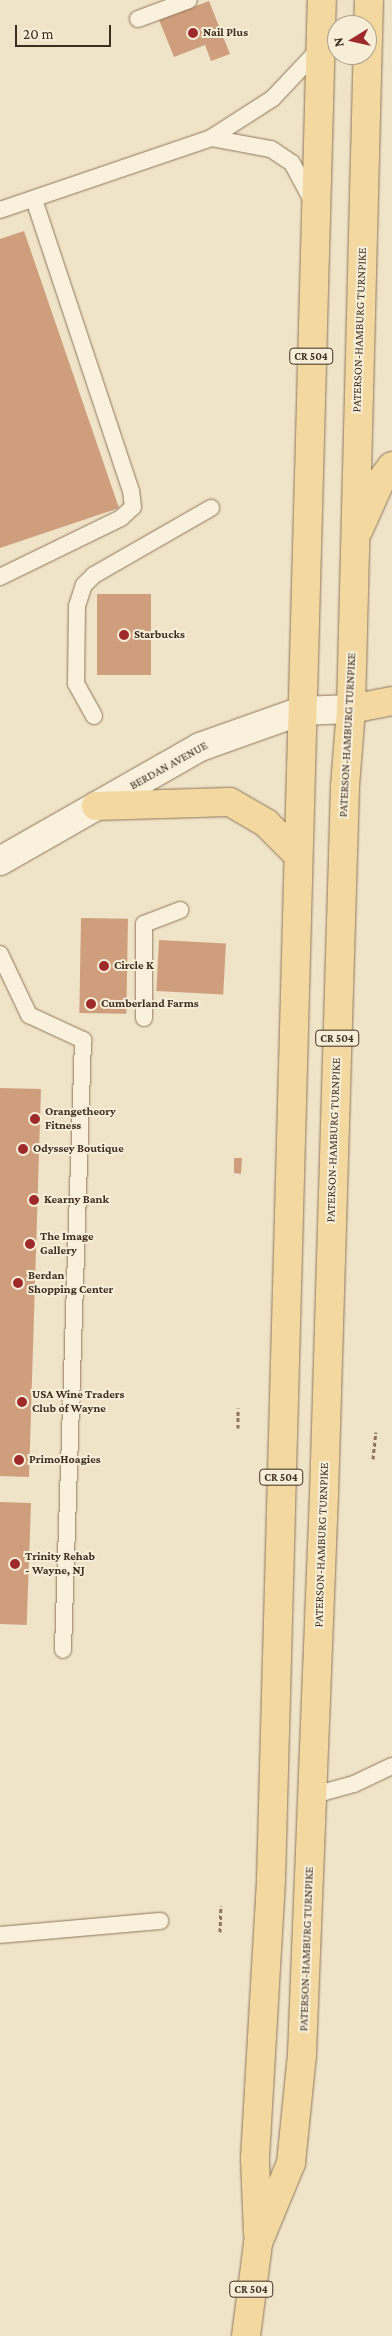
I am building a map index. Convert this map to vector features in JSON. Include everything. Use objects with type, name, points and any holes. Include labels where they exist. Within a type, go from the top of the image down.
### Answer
[{"type":"main road","name":"PATERSON-HAMBURG TURNPIKE","points":[[246,2336],[258,2242],[255,2158],[271,1879],[301,711],[322,0]]},
{"type":"main road","name":"PATERSON-HAMBURG TURNPIKE","points":[[258,2242],[292,2163],[302,2054],[314,1795],[344,795],[352,709],[354,539],[369,0]]},
{"type":"main road","points":[[354,539],[380,482],[392,466]]},
{"type":"main road","points":[[352,709],[392,701]]},
{"type":"main road","name":"BERDAN AVENUE","points":[[0,861],[200,747],[301,711],[352,709]]},
{"type":"main road","points":[[96,806],[230,802],[266,823],[298,855]]},
{"type":"lane","points":[[138,19],[189,0]]},
{"type":"lane","points":[[0,210],[211,138],[273,98],[321,47]]},
{"type":"lane","points":[[211,138],[271,149],[292,163],[315,205]]},
{"type":"lane","points":[[0,577],[121,518],[133,507],[131,490],[34,199]]},
{"type":"lane","points":[[94,716],[76,684],[77,606],[84,585],[94,575],[212,508]]},
{"type":"lane","points":[[144,1018],[144,924],[180,910]]},
{"type":"lane","points":[[0,954],[29,1016],[83,1040],[63,1650]]},
{"type":"lane","points":[[314,1795],[354,1784],[392,1766]]},
{"type":"lane","points":[[0,1935],[160,1921]]},
{"type":"path","points":[[238,1408],[238,1428]]},
{"type":"path","points":[[374,1459],[376,1432]]},
{"type":"path","points":[[220,1932],[221,1906]]},
{"type":"building","name":"Nail Plus","points":[[209,1],[230,54],[211,61],[205,45],[174,57],[159,20]]},
{"type":"building","points":[[24,231],[119,508],[0,548],[0,239]]},
{"type":"building","name":"Starbucks","points":[[97,594],[151,594],[151,675],[97,675]]},
{"type":"building","name":"Circle K","points":[[81,918],[128,919],[126,1014],[79,1013]]},
{"type":"building","points":[[159,940],[226,944],[223,994],[156,991]]},
{"type":"building","name":"Berdan Shopping Center","points":[[0,1088],[41,1089],[29,1477],[0,1476]]},
{"type":"building","points":[[234,1158],[242,1158],[241,1174],[234,1173]]},
{"type":"building","name":"Trinity Rehab - Wayne, NJ","points":[[0,1502],[31,1503],[27,1625],[0,1624]]},
{"type":"place","name":"Nail Plus","points":[[193,33]]},
{"type":"place","name":"Starbucks","points":[[124,635]]},
{"type":"place","name":"Circle K","points":[[104,966]]},
{"type":"place","name":"Cumberland Farms","points":[[91,1004]]},
{"type":"place","name":"Orangetheory Fitness","points":[[35,1119]]},
{"type":"place","name":"Odyssey Boutique","points":[[23,1149]]},
{"type":"place","name":"Kearny Bank","points":[[34,1200]]},
{"type":"place","name":"The Image Gallery","points":[[30,1244]]},
{"type":"place","name":"Berdan Shopping Center","points":[[18,1283]]},
{"type":"place","name":"USA Wine Traders Club of Wayne","points":[[22,1402]]},
{"type":"place","name":"PrimoHoagies","points":[[19,1460]]},
{"type":"place","name":"Trinity Rehab - Wayne, NJ","points":[[15,1564]]}]
